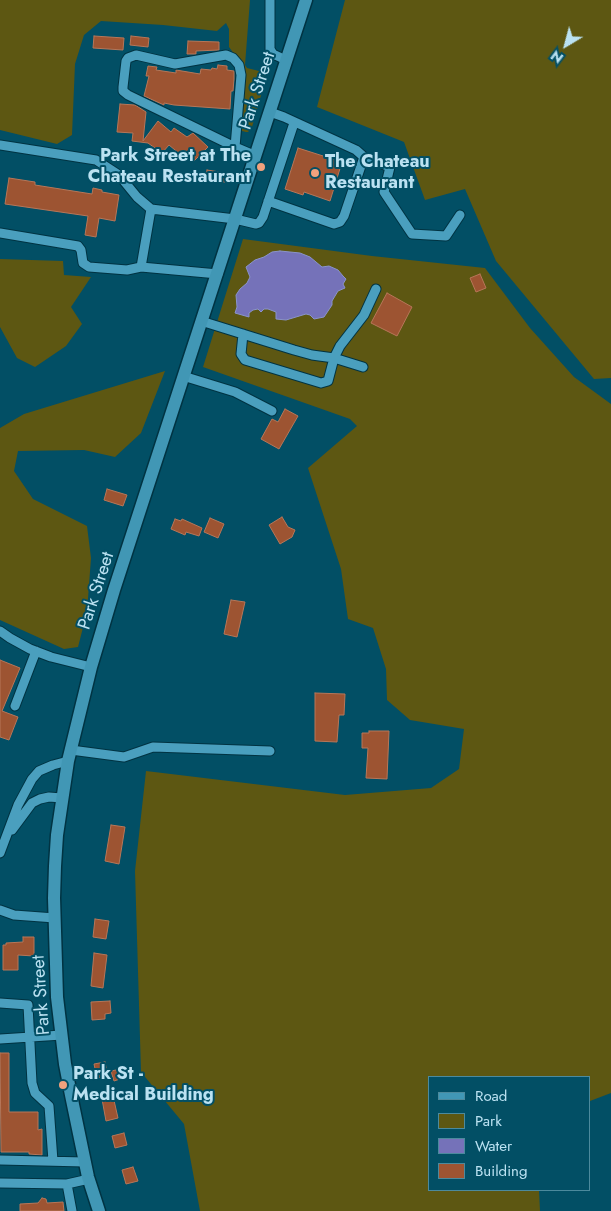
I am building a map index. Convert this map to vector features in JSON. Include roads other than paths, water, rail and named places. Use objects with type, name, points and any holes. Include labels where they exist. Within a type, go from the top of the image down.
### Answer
[{"type":"main road","name":"Park Street","points":[[99,1211],[89,1179],[70,1088],[58,997],[55,866],[62,798],[91,667],[306,0]]},
{"type":"street","points":[[270,0],[270,49],[273,54],[286,60]]},
{"type":"street","points":[[235,147],[241,75],[240,65],[234,58],[226,55],[176,64],[136,55],[128,58],[123,87],[128,96],[235,147],[256,156]]},
{"type":"street","points":[[270,112],[356,150],[364,157],[390,167],[384,190],[412,234],[446,236],[460,215]]},
{"type":"street","points":[[0,144],[96,160],[119,175],[137,197],[151,209],[234,219],[256,224],[262,220],[294,123]]},
{"type":"street","points":[[268,201],[334,224],[337,223],[344,216],[364,157]]},
{"type":"street","points":[[141,267],[151,209]]},
{"type":"street","points":[[0,233],[78,246],[81,250],[83,263],[89,267],[127,270],[141,267],[218,274]]},
{"type":"street","points":[[243,334],[241,354],[245,360],[321,383],[328,381],[334,358],[340,346],[364,315],[376,289]]},
{"type":"street","points":[[201,321],[312,355],[334,358],[363,367]]},
{"type":"street","points":[[184,376],[235,392],[272,410]]},
{"type":"street","points":[[0,631],[36,651],[91,667]]},
{"type":"street","points":[[15,706],[36,651]]},
{"type":"street","points":[[0,853],[18,805],[32,779],[40,771],[70,755],[124,757],[153,748],[270,751]]},
{"type":"street","points":[[5,841],[32,803],[49,797],[62,798]]},
{"type":"street","points":[[0,910],[14,915],[55,918]]},
{"type":"street","points":[[0,1003],[28,1005],[32,1083],[35,1092],[49,1106],[53,1161]]},
{"type":"street","points":[[0,1039],[62,1035]]},
{"type":"street","points":[[0,1160],[85,1162]]},
{"type":"street","points":[[0,1183],[67,1184],[89,1179]]},
{"type":"street","points":[[67,1184],[72,1211]]},
{"type":"water","points":[[272,252],[300,253],[310,257],[322,267],[329,266],[338,270],[346,279],[343,284],[345,288],[338,291],[324,317],[314,319],[306,314],[286,320],[276,319],[276,312],[268,309],[264,309],[261,312],[258,309],[253,310],[249,313],[249,317],[235,313],[237,307],[236,295],[250,277],[246,267],[255,260]]},
{"type":"place","name":"Park Street at The Chateau Restaurant","points":[[261,167]]},
{"type":"place","name":"The Chateau Restaurant","points":[[315,173]]},
{"type":"place","name":"Park St - Medical Building","points":[[63,1085]]}]
